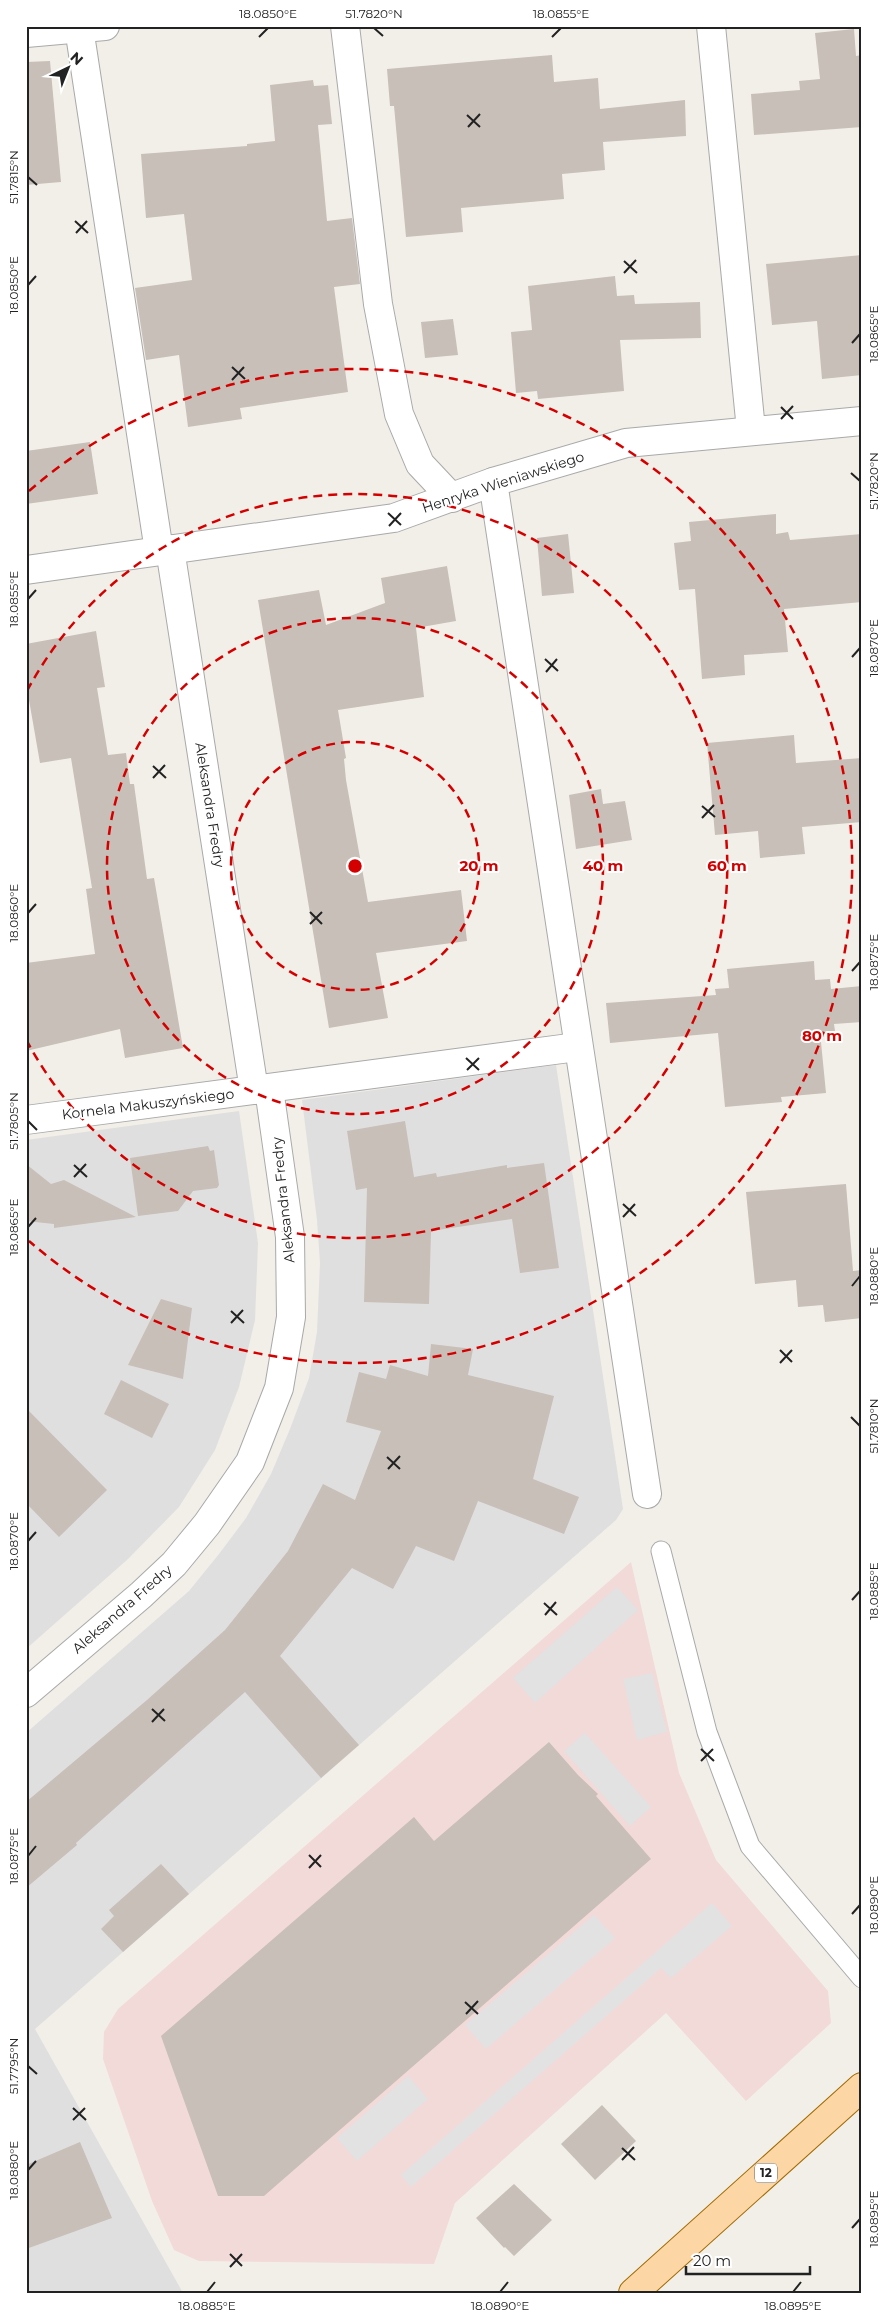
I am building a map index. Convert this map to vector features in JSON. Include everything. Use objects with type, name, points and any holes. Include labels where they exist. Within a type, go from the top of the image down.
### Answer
[{"type":"main road","name":"12","points":[[633,2293],[862,2087]]},
{"type":"street","points":[[345,26],[378,304],[399,414],[420,464],[452,498]]},
{"type":"street","points":[[711,26],[752,430]]},
{"type":"street","points":[[26,33],[92,27]]},
{"type":"street","name":"Aleksandra Fredry","points":[[26,1693],[141,1596],[174,1564],[207,1524],[250,1462],[279,1388],[291,1317],[290,1237],[261,1090],[165,550],[92,27]]},
{"type":"street","name":"Henryka Wieniawskiego","points":[[26,570],[394,518],[493,482],[626,443],[862,421]]},
{"type":"street","points":[[493,482],[577,1047],[647,1494]]},
{"type":"street","name":"Kornela Makuszyńskiego","points":[[26,1120],[577,1047]]},
{"type":"lane","points":[[661,1551],[678,1624],[707,1732],[750,1846],[861,1976]]},
{"type":"shaded area","points":[[556,1065],[623,1509],[616,1520],[35,2029],[183,2293],[26,2293],[26,1733],[189,1591],[246,1518],[271,1474],[309,1378],[317,1332],[320,1263],[317,1220],[302,1100]]},
{"type":"shaded area","points":[[239,1111],[258,1243],[255,1320],[239,1387],[215,1450],[179,1507],[128,1559],[26,1649],[26,1140]]},
{"type":"shaded area","points":[[631,1562],[679,1773],[716,1860],[828,1991],[831,2023],[746,2101],[666,2013],[455,2203],[434,2264],[199,2261],[174,2250],[152,2201],[103,2059],[104,2032],[118,2009]]},
{"type":"shaded area","points":[[617,1587],[638,1610],[535,1703],[513,1678]]},
{"type":"shaded area","points":[[652,1673],[667,1732],[637,1740],[623,1679]]},
{"type":"shaded area","points":[[585,1733],[651,1807],[630,1826],[564,1751]]},
{"type":"shaded area","points":[[712,1903],[732,1926],[671,1978],[661,1968],[411,2187],[401,2175]]},
{"type":"shaded area","points":[[594,1915],[615,1938],[486,2049],[465,2025]]},
{"type":"shaded area","points":[[408,2076],[428,2099],[357,2161],[337,2138]]},
{"type":"building","points":[[854,29],[856,56],[862,55],[862,127],[754,135],[751,94],[800,90],[799,81],[820,79],[815,33]]},
{"type":"building","points":[[552,55],[554,82],[598,78],[600,109],[685,100],[686,136],[603,142],[605,170],[562,174],[564,199],[461,208],[463,232],[406,237],[394,106],[390,106],[387,69]]},
{"type":"building","points":[[50,61],[61,182],[26,185],[26,62]]},
{"type":"building","points":[[313,80],[314,86],[328,85],[332,124],[318,125],[327,221],[352,218],[360,284],[334,287],[348,392],[240,408],[242,419],[188,427],[179,355],[146,360],[135,288],[192,280],[184,214],[146,218],[141,154],[247,146],[247,144],[275,141],[270,85]]},
{"type":"building","points":[[862,255],[862,375],[822,379],[817,321],[772,325],[766,264]]},
{"type":"building","points":[[615,276],[617,296],[634,295],[635,304],[700,302],[701,338],[620,340],[624,391],[538,399],[537,391],[516,393],[511,332],[532,330],[528,286]]},
{"type":"building","points":[[453,319],[458,355],[425,358],[421,322]]},
{"type":"building","points":[[90,442],[98,494],[26,504],[26,451]]},
{"type":"building","points":[[776,514],[776,534],[788,532],[790,540],[862,534],[862,602],[784,609],[788,652],[744,655],[745,675],[702,679],[695,589],[679,590],[674,543],[691,541],[689,522]]},
{"type":"building","points":[[568,534],[574,593],[542,596],[537,538]]},
{"type":"building","points":[[447,566],[456,621],[416,628],[424,697],[338,710],[346,758],[344,759],[346,780],[368,902],[461,890],[467,941],[376,953],[388,1018],[329,1028],[258,600],[319,590],[326,625],[385,603],[381,578]]},
{"type":"building","points":[[96,631],[105,687],[97,688],[108,755],[126,753],[130,784],[134,784],[147,879],[154,878],[183,1048],[125,1058],[120,1029],[26,1051],[26,963],[95,954],[86,889],[92,888],[71,758],[40,763],[29,700],[26,700],[26,644]]},
{"type":"building","points":[[794,735],[796,763],[862,758],[862,822],[802,827],[805,854],[760,858],[758,831],[715,835],[707,743]]},
{"type":"building","points":[[601,789],[603,804],[625,801],[632,840],[576,849],[569,795]]},
{"type":"building","points":[[814,961],[815,980],[830,979],[831,989],[862,986],[862,1022],[834,1024],[835,1031],[820,1032],[826,1093],[781,1097],[782,1102],[725,1107],[718,1033],[610,1043],[606,1003],[716,995],[715,989],[729,988],[727,969]]},
{"type":"building","points":[[405,1121],[414,1177],[436,1173],[437,1177],[507,1165],[507,1168],[544,1163],[559,1268],[520,1273],[512,1219],[431,1231],[429,1304],[364,1302],[367,1188],[356,1190],[347,1131]]},
{"type":"building","points":[[208,1146],[210,1151],[214,1150],[219,1185],[217,1188],[193,1191],[178,1211],[138,1216],[130,1158]]},
{"type":"building","points":[[26,1164],[51,1184],[64,1180],[136,1217],[54,1228],[54,1224],[26,1221]]},
{"type":"building","points":[[846,1184],[853,1271],[862,1270],[862,1318],[825,1322],[823,1305],[798,1307],[796,1280],[755,1284],[746,1192]]},
{"type":"building","points":[[161,1299],[192,1308],[183,1379],[128,1365]]},
{"type":"building","points":[[431,1344],[473,1349],[468,1375],[554,1396],[533,1479],[579,1497],[564,1534],[478,1501],[454,1561],[416,1546],[393,1589],[352,1568],[280,1656],[359,1745],[321,1778],[245,1692],[76,1843],[77,1845],[26,1888],[26,1802],[147,1700],[225,1630],[288,1551],[323,1484],[355,1500],[381,1431],[346,1422],[359,1372],[386,1379],[390,1365],[428,1376]]},
{"type":"building","points":[[121,1380],[169,1404],[152,1438],[104,1414]]},
{"type":"building","points":[[26,1408],[107,1490],[59,1537],[26,1503]]},
{"type":"building","points":[[549,1742],[578,1775],[598,1794],[596,1796],[651,1859],[264,2196],[218,2196],[161,2036],[414,1817],[434,1841]]},
{"type":"building","points":[[161,1864],[189,1894],[123,1952],[101,1929],[114,1916],[109,1910]]},
{"type":"building","points":[[602,2105],[636,2141],[595,2180],[561,2144]]},
{"type":"building","points":[[80,2142],[112,2218],[26,2249],[26,2165]]},
{"type":"building","points":[[514,2184],[552,2220],[514,2256],[476,2218]]}]
